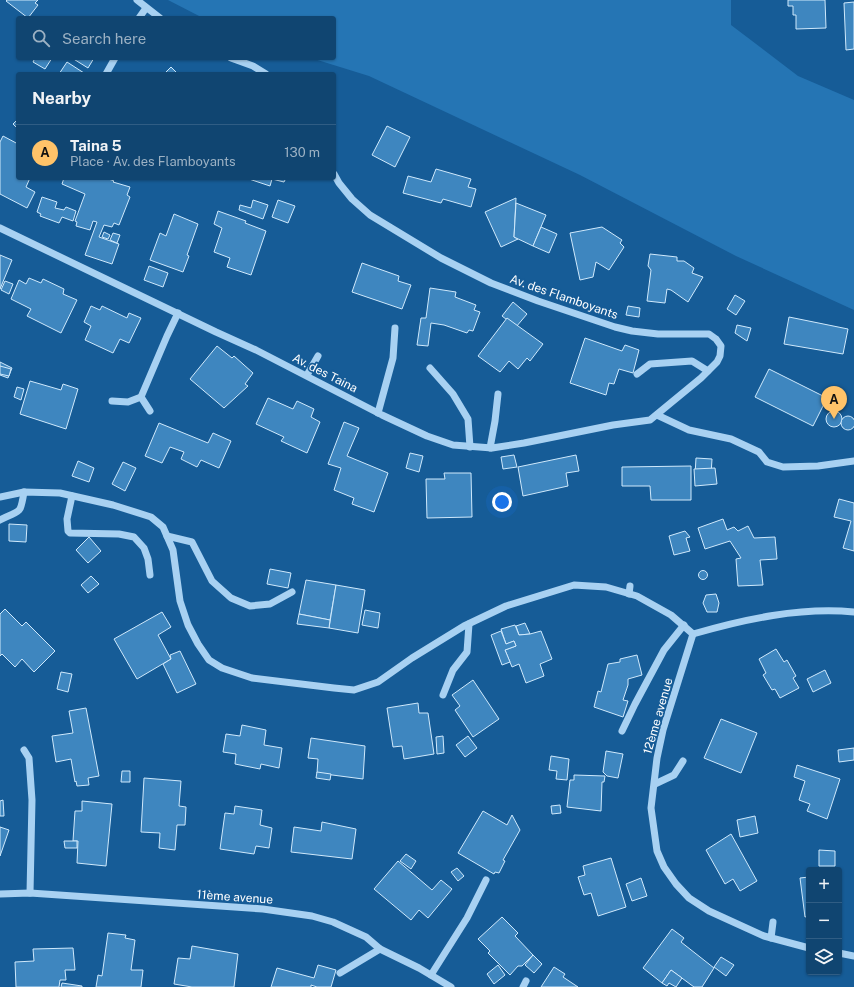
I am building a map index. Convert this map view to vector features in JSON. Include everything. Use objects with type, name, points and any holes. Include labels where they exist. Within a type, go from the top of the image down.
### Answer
[{"type":"street","points":[[137,0],[157,16]]},
{"type":"street","points":[[140,16],[146,8]]},
{"type":"street","points":[[107,72],[114,60]]},
{"type":"street","points":[[236,60],[253,66],[263,72]]},
{"type":"street","name":"Av. des Flamboyants","points":[[336,178],[352,199],[371,216],[441,258],[491,283],[538,301],[615,327],[632,331],[658,334],[709,334],[716,339],[721,349],[717,362],[657,415]]},
{"type":"street","name":"Av. des Taina","points":[[0,228],[307,375],[378,413],[427,436],[453,445],[490,448],[524,443],[613,425],[645,421],[650,420],[657,415]]},
{"type":"street","points":[[112,401],[128,402],[141,397],[178,313]]},
{"type":"street","points":[[378,413],[393,358],[395,328]]},
{"type":"street","points":[[307,375],[318,356]]},
{"type":"street","points":[[637,374],[650,364],[692,361],[708,371]]},
{"type":"street","points":[[430,368],[453,394],[468,420],[470,447]]},
{"type":"street","points":[[490,448],[498,394]]},
{"type":"street","points":[[141,397],[150,411]]},
{"type":"street","points":[[657,415],[690,430],[731,439],[759,452],[767,462],[783,467],[818,466],[854,461]]},
{"type":"street","points":[[0,520],[19,512],[24,492]]},
{"type":"street","points":[[0,497],[24,492],[60,494],[113,505],[151,517],[163,527],[173,550],[180,601],[188,625],[208,660],[222,668],[252,678],[354,690],[378,682],[412,658],[469,624],[506,606],[574,585],[606,587],[637,596],[671,615],[693,634],[760,617],[833,610],[854,612]]},
{"type":"street","points":[[72,496],[67,519],[68,531],[70,533],[119,534],[134,537],[144,548],[148,559],[150,575]]},
{"type":"street","points":[[167,536],[192,542],[212,581],[231,598],[250,606],[270,604],[292,592]]},
{"type":"street","points":[[629,594],[630,586]]},
{"type":"street","points":[[444,695],[453,670],[467,652],[469,624]]},
{"type":"street","points":[[622,731],[664,650],[684,625]]},
{"type":"street","name":"12ème avenue","points":[[693,634],[663,730],[657,758],[651,808],[657,851],[664,867],[676,884],[690,898],[709,911],[764,936],[806,947]]},
{"type":"street","points":[[24,750],[29,758],[32,800],[30,893]]},
{"type":"street","points":[[655,784],[674,775],[683,761]]},
{"type":"street","points":[[431,975],[467,918],[486,880]]},
{"type":"street","name":"11ème avenue","points":[[0,894],[30,893],[263,909],[312,916],[333,922],[366,937],[380,949],[451,987]]},
{"type":"street","points":[[772,938],[773,922]]},
{"type":"street","points":[[340,972],[380,949]]},
{"type":"street","points":[[842,954],[854,956]]},
{"type":"shaded area","points":[[168,0],[731,0],[731,25],[798,76],[854,100],[854,310],[736,256],[580,175],[369,76],[317,60],[336,60],[336,16],[199,16]]},
{"type":"building","points":[[38,0],[35,3],[38,5],[30,16],[25,16],[6,1]]},
{"type":"building","points":[[788,0],[825,0],[826,28],[796,29],[796,15],[793,15],[793,6],[788,6]]},
{"type":"building","points":[[854,2],[854,49],[846,50],[844,3]]},
{"type":"building","points":[[34,60],[51,60],[45,69],[33,62]]},
{"type":"building","points":[[75,60],[93,60],[88,68]]},
{"type":"building","points":[[67,62],[82,72],[60,72]]},
{"type":"building","points":[[171,67],[176,72],[166,72]]},
{"type":"building","points":[[387,126],[410,137],[395,167],[372,155]]},
{"type":"building","points":[[3,136],[16,143],[16,180],[29,180],[26,187],[35,192],[27,208],[0,194],[0,142]]},
{"type":"building","points":[[436,169],[471,179],[468,187],[476,189],[471,207],[443,199],[441,203],[403,193],[408,176],[431,182]]},
{"type":"building","points":[[63,180],[111,180],[114,181],[113,182],[130,187],[127,195],[130,197],[119,225],[114,223],[112,227],[104,225],[99,237],[119,244],[112,264],[85,255],[97,222],[93,221],[90,230],[76,226],[77,222],[75,221],[85,194],[62,184]]},
{"type":"building","points":[[252,180],[272,180],[270,186]]},
{"type":"building","points":[[42,197],[57,202],[55,208],[64,210],[66,207],[76,211],[73,221],[62,217],[59,223],[40,216],[41,214],[37,212]]},
{"type":"building","points":[[516,198],[514,237],[518,239],[501,247],[485,212]]},
{"type":"building","points":[[253,200],[268,205],[263,219],[239,210],[240,205],[251,208]]},
{"type":"building","points":[[278,200],[295,206],[288,223],[272,217]]},
{"type":"building","points":[[516,203],[546,215],[533,246],[514,237]]},
{"type":"building","points":[[218,211],[246,221],[245,223],[266,231],[251,275],[227,267],[230,258],[214,252],[222,228],[214,224]]},
{"type":"building","points":[[174,214],[198,224],[187,255],[189,256],[183,272],[150,260],[160,233],[166,236]]},
{"type":"building","points":[[541,227],[557,234],[549,253],[533,246]]},
{"type":"building","points":[[602,227],[622,240],[620,243],[624,247],[609,270],[596,262],[593,277],[580,280],[570,233]]},
{"type":"building","points":[[104,232],[110,235],[108,239],[102,237]]},
{"type":"building","points":[[113,233],[120,235],[117,243],[110,240]]},
{"type":"building","points":[[650,254],[677,257],[677,261],[684,261],[694,268],[692,273],[703,277],[688,302],[671,290],[667,289],[665,303],[647,301],[651,270],[648,266]]},
{"type":"building","points":[[0,255],[12,260],[0,289]]},
{"type":"building","points":[[362,263],[399,276],[398,281],[411,285],[402,309],[352,292]]},
{"type":"building","points":[[149,266],[168,273],[163,287],[144,280]]},
{"type":"building","points":[[29,278],[41,283],[43,279],[64,289],[63,294],[77,300],[61,333],[27,316],[31,309],[11,299],[19,280],[26,284]]},
{"type":"building","points":[[5,281],[13,284],[9,294],[1,290]]},
{"type":"building","points":[[430,288],[456,292],[455,297],[476,305],[474,310],[480,312],[473,331],[469,330],[467,333],[444,325],[431,323],[428,346],[417,345],[421,318],[426,318]]},
{"type":"building","points":[[735,295],[745,301],[736,315],[727,309]]},
{"type":"building","points":[[513,302],[527,314],[516,327],[502,316]]},
{"type":"building","points":[[91,306],[100,310],[102,306],[127,318],[129,313],[141,318],[129,343],[120,339],[113,353],[85,340],[91,326],[84,322]]},
{"type":"building","points":[[628,306],[640,308],[639,317],[626,315]]},
{"type":"building","points":[[789,317],[848,329],[843,354],[784,344]]},
{"type":"building","points":[[507,318],[543,344],[530,361],[527,358],[518,369],[509,361],[500,372],[478,356]]},
{"type":"building","points":[[737,325],[751,328],[747,341],[735,333]]},
{"type":"building","points":[[585,338],[622,351],[625,345],[639,350],[633,373],[619,369],[614,384],[609,383],[606,395],[570,383]]},
{"type":"building","points":[[217,346],[232,358],[234,356],[253,373],[245,384],[248,386],[224,408],[190,379]]},
{"type":"building","points":[[0,362],[12,368],[8,378],[0,375]]},
{"type":"building","points":[[0,366],[11,369],[9,376],[0,374]]},
{"type":"building","points":[[769,369],[827,398],[813,426],[755,397]]},
{"type":"building","points":[[30,381],[61,390],[63,384],[78,389],[66,429],[20,414]]},
{"type":"building","points":[[17,387],[24,389],[21,400],[14,397]]},
{"type":"building","points":[[268,398],[293,409],[297,401],[314,409],[311,417],[320,422],[307,453],[281,441],[284,437],[256,424]]},
{"type":"building","points":[[834,411],[841,416],[842,419],[837,426],[834,427],[827,422],[826,419],[831,412]]},
{"type":"building","points":[[848,416],[853,418],[855,423],[853,428],[848,430],[843,428],[841,423],[843,418]]},
{"type":"building","points":[[344,422],[359,428],[347,456],[388,473],[374,512],[352,504],[354,498],[334,490],[341,468],[328,464]]},
{"type":"building","points":[[159,423],[208,443],[213,433],[231,441],[219,468],[201,460],[197,467],[181,459],[184,452],[170,447],[162,463],[145,456]]},
{"type":"building","points":[[410,453],[423,456],[419,472],[406,468]]},
{"type":"building","points":[[514,455],[517,467],[503,469],[501,457]]},
{"type":"building","points":[[576,455],[579,471],[566,473],[568,486],[523,496],[518,467]]},
{"type":"building","points":[[696,458],[712,459],[711,475],[695,475]]},
{"type":"building","points":[[78,461],[94,468],[89,482],[72,476]]},
{"type":"building","points":[[123,462],[136,468],[125,491],[112,484]]},
{"type":"building","points":[[691,466],[691,500],[651,500],[650,486],[622,486],[622,467]]},
{"type":"building","points":[[715,468],[717,484],[695,486],[694,469]]},
{"type":"building","points":[[444,473],[471,473],[472,517],[427,518],[426,479],[445,479]]},
{"type":"building","points":[[839,499],[854,503],[854,551],[843,548],[851,521],[834,517]]},
{"type":"building","points":[[723,519],[727,530],[734,527],[738,531],[748,526],[754,538],[775,537],[777,559],[760,560],[763,585],[738,586],[736,559],[741,558],[730,541],[705,549],[698,528]]},
{"type":"building","points":[[9,524],[27,525],[26,542],[9,541]]},
{"type":"building","points":[[685,531],[690,537],[686,538],[690,551],[674,555],[669,536]]},
{"type":"building","points":[[89,537],[101,551],[88,563],[76,550]]},
{"type":"building","points":[[270,569],[291,573],[288,588],[267,584]]},
{"type":"building","points":[[701,571],[705,571],[707,575],[705,579],[701,579],[699,577],[699,573]]},
{"type":"building","points":[[91,576],[99,584],[88,593],[81,585]]},
{"type":"building","points":[[306,580],[336,585],[330,620],[299,614]]},
{"type":"building","points":[[336,585],[365,590],[358,633],[329,628]]},
{"type":"building","points":[[716,594],[719,603],[717,612],[707,612],[703,603],[706,595]]},
{"type":"building","points":[[5,609],[22,626],[26,622],[55,651],[34,672],[22,659],[15,667],[2,654],[0,656],[0,614]]},
{"type":"building","points":[[365,610],[380,613],[378,628],[362,625]]},
{"type":"building","points":[[162,612],[171,627],[158,635],[171,659],[137,679],[114,639]]},
{"type":"building","points":[[299,614],[330,620],[329,628],[297,624]]},
{"type":"building","points":[[525,623],[530,634],[519,635],[516,626]]},
{"type":"building","points":[[515,625],[519,635],[541,631],[552,659],[540,664],[544,676],[526,683],[519,664],[512,667],[505,650],[516,646],[514,641],[506,644],[501,629]]},
{"type":"building","points":[[501,631],[506,644],[514,641],[516,646],[505,650],[510,662],[502,665],[491,635]]},
{"type":"building","points":[[776,649],[784,662],[787,660],[796,676],[793,678],[799,688],[780,698],[775,689],[772,690],[763,675],[766,673],[759,659]]},
{"type":"building","points":[[180,651],[196,684],[177,693],[163,664],[171,659],[170,655]]},
{"type":"building","points":[[637,655],[642,675],[628,679],[628,685],[623,700],[628,701],[623,717],[594,707],[598,691],[601,692],[608,664],[620,662],[620,659]]},
{"type":"building","points":[[825,670],[831,683],[813,692],[807,679]]},
{"type":"building","points":[[61,672],[72,674],[68,692],[57,689]]},
{"type":"building","points":[[473,680],[499,719],[473,737],[455,710],[460,706],[452,695]]},
{"type":"building","points":[[418,703],[419,713],[428,713],[434,754],[404,759],[402,746],[393,747],[387,708]]},
{"type":"building","points":[[86,708],[99,776],[88,778],[89,785],[77,786],[71,759],[56,762],[52,736],[73,733],[69,711]]},
{"type":"building","points":[[721,719],[757,733],[741,773],[704,758]]},
{"type":"building","points":[[242,725],[266,730],[264,745],[282,748],[279,768],[261,764],[260,769],[235,764],[236,754],[223,752],[226,734],[240,736]]},
{"type":"building","points":[[443,736],[444,753],[437,754],[436,737]]},
{"type":"building","points":[[468,736],[477,748],[465,757],[456,745]]},
{"type":"building","points":[[311,738],[365,746],[363,779],[317,773],[318,759],[308,758]]},
{"type":"building","points":[[854,748],[854,760],[839,762],[838,750]]},
{"type":"building","points":[[606,751],[623,754],[618,778],[607,776],[603,772]]},
{"type":"building","points":[[551,756],[569,759],[567,780],[556,779],[557,771],[549,770]]},
{"type":"building","points":[[797,765],[840,779],[827,819],[807,811],[810,804],[799,800],[805,781],[794,777]]},
{"type":"building","points":[[122,771],[130,771],[130,782],[121,782]]},
{"type":"building","points":[[317,772],[331,774],[330,780],[316,778]]},
{"type":"building","points":[[574,775],[605,776],[604,782],[602,782],[601,811],[567,807],[570,780],[574,780]]},
{"type":"building","points":[[144,778],[181,781],[179,806],[186,807],[185,825],[177,825],[175,850],[159,848],[160,833],[141,832]]},
{"type":"building","points":[[3,800],[4,816],[0,816],[0,801]]},
{"type":"building","points":[[82,801],[112,804],[106,866],[77,863],[78,841],[73,841],[75,811],[82,811]]},
{"type":"building","points":[[560,805],[561,813],[552,814],[551,806]]},
{"type":"building","points":[[235,806],[262,810],[260,825],[272,828],[269,848],[256,846],[254,854],[220,849],[225,813],[234,814]]},
{"type":"building","points":[[483,811],[507,825],[512,815],[520,830],[503,860],[505,861],[499,873],[495,872],[494,874],[458,853]]},
{"type":"building","points":[[755,816],[758,833],[740,837],[737,820]]},
{"type":"building","points":[[322,822],[356,829],[352,859],[291,852],[294,827],[321,831]]},
{"type":"building","points":[[0,827],[9,830],[0,856]]},
{"type":"building","points":[[731,834],[757,881],[740,891],[733,879],[725,884],[706,850]]},
{"type":"building","points":[[64,841],[77,841],[77,848],[65,848]]},
{"type":"building","points":[[819,850],[835,851],[835,866],[819,866]]},
{"type":"building","points":[[406,854],[416,861],[411,869],[400,861]]},
{"type":"building","points":[[611,858],[626,907],[598,916],[591,893],[584,895],[578,877],[585,875],[583,866]]},
{"type":"building","points":[[398,861],[432,890],[441,880],[452,889],[428,918],[419,910],[411,920],[374,889]]},
{"type":"building","points":[[457,868],[464,876],[458,881],[451,872]]},
{"type":"building","points":[[806,877],[805,917],[800,878]]},
{"type":"building","points":[[641,878],[647,896],[632,901],[626,884]]},
{"type":"building","points":[[502,917],[518,933],[515,936],[533,955],[522,966],[518,966],[510,975],[488,953],[490,951],[478,939]]},
{"type":"building","points":[[672,929],[684,938],[681,942],[714,968],[702,987],[694,987],[671,970],[662,983],[643,968]]},
{"type":"building","points":[[108,933],[126,935],[125,938],[135,940],[131,970],[143,970],[141,987],[96,987],[98,975],[102,976]]},
{"type":"building","points":[[192,946],[238,954],[234,987],[192,987],[174,984],[178,958],[190,959]]},
{"type":"building","points":[[73,948],[75,970],[65,970],[66,980],[60,980],[59,987],[16,987],[15,962],[34,961],[33,949]]},
{"type":"building","points":[[533,955],[542,964],[534,973],[525,965]]},
{"type":"building","points":[[721,957],[734,965],[726,976],[714,967]]},
{"type":"building","points":[[318,965],[336,970],[331,987],[317,987],[311,985],[311,987],[271,987],[277,968],[314,978]]},
{"type":"building","points":[[498,965],[505,975],[494,984],[487,974]]},
{"type":"building","points":[[554,967],[565,974],[563,977],[578,987],[541,987]]},
{"type":"building","points":[[671,970],[682,978],[676,987],[669,983],[667,986],[662,983]]},
{"type":"building","points":[[62,983],[82,986],[82,987],[61,987]]},
{"type":"place","name":"Taina 5","points":[[834,419]]}]
